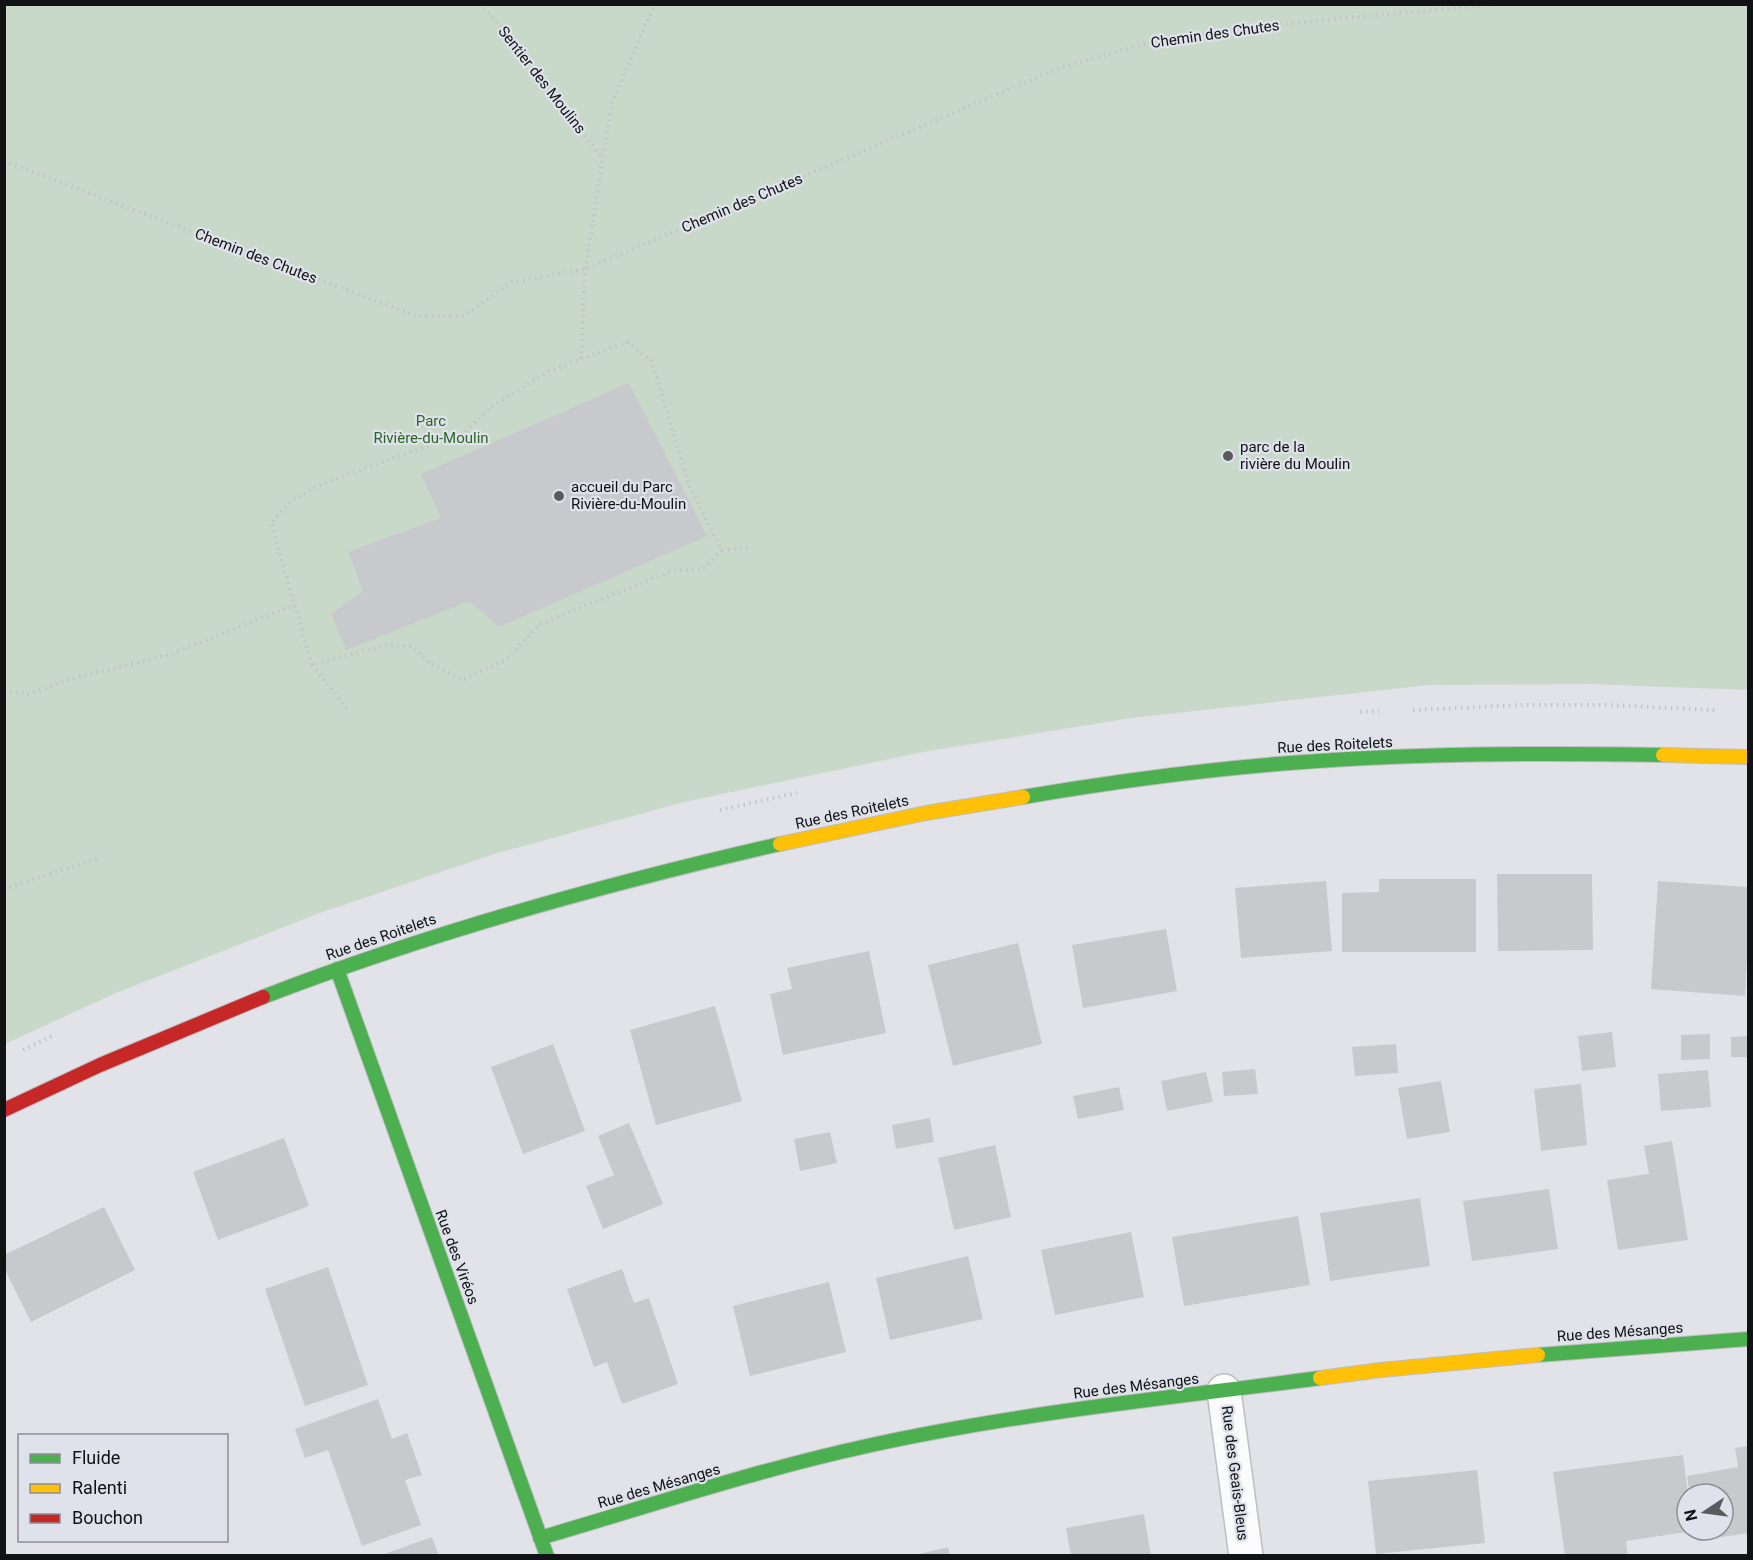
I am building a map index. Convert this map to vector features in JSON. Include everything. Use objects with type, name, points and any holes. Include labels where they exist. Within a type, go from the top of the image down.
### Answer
[{"type":"street","name":"Rue des Roitelets","points":[[4,1110],[161,1038],[337,969],[437,935],[656,872],[883,821],[1091,785],[1287,763],[1525,754],[1749,757]]},
{"type":"street","name":"Rue des Viréos","points":[[337,969],[547,1556]]},
{"type":"street","name":"Rue des Mésanges","points":[[540,1538],[772,1470],[867,1446],[1052,1413],[1346,1374],[1472,1361],[1749,1339]]},
{"type":"street","name":"Rue des Geais-Bleus","points":[[1224,1390],[1246,1556]]},
{"type":"path","name":"Sentier des Moulins","points":[[480,4],[512,38],[602,158]]},
{"type":"path","points":[[581,359],[585,269],[612,102],[655,4]]},
{"type":"path","name":"Chemin des Chutes","points":[[4,161],[416,316],[463,316],[512,282],[585,269],[1059,68],[1158,40],[1280,24],[1500,4]]},
{"type":"path","points":[[347,708],[312,665],[271,523],[291,501],[322,484],[466,432],[493,406],[548,372],[627,342],[652,360],[688,483],[722,550]]},
{"type":"path","points":[[312,665],[384,645],[412,646],[429,663],[462,680],[506,660],[540,624],[672,571],[703,569],[722,550],[749,548]]},
{"type":"path","points":[[4,691],[30,694],[71,679],[168,655],[295,605]]},
{"type":"path","points":[[4,889],[97,859]]},
{"type":"green space","name":"Parc Rivière-du-Moulin","points":[[4,5],[1748,5],[1748,690],[1590,684],[1429,685],[1131,718],[923,752],[684,802],[494,854],[317,914],[116,993],[5,1044]]},
{"type":"building","name":"accueil du Parc Rivière-du-Moulin","points":[[629,383],[707,536],[499,627],[469,601],[346,650],[331,614],[363,591],[348,552],[441,518],[421,474]]},
{"type":"building","points":[[1497,874],[1592,874],[1593,950],[1498,951]]},
{"type":"building","points":[[1379,879],[1476,879],[1476,952],[1342,952],[1342,893],[1379,892]]},
{"type":"building","points":[[1326,881],[1332,951],[1241,958],[1235,888]]},
{"type":"building","points":[[1658,881],[1748,887],[1745,996],[1651,989]]},
{"type":"building","points":[[1166,929],[1177,991],[1083,1008],[1072,945]]},
{"type":"building","points":[[1018,943],[1042,1044],[953,1066],[928,965]]},
{"type":"building","points":[[869,951],[886,1033],[783,1055],[770,994],[792,989],[787,968]]},
{"type":"building","points":[[715,1006],[742,1101],[656,1125],[630,1030]]},
{"type":"building","points":[[1612,1032],[1616,1067],[1582,1071],[1578,1036]]},
{"type":"building","points":[[1710,1034],[1710,1059],[1681,1060],[1681,1035]]},
{"type":"building","points":[[1748,1036],[1748,1057],[1731,1057],[1731,1037]]},
{"type":"building","points":[[553,1044],[585,1131],[523,1154],[491,1067]]},
{"type":"building","points":[[1396,1044],[1398,1073],[1355,1076],[1352,1047]]},
{"type":"building","points":[[1255,1069],[1258,1094],[1224,1096],[1222,1072]]},
{"type":"building","points":[[1708,1070],[1711,1107],[1661,1111],[1658,1074]]},
{"type":"building","points":[[1206,1072],[1213,1102],[1167,1111],[1161,1081]]},
{"type":"building","points":[[1441,1081],[1450,1132],[1407,1139],[1398,1088]]},
{"type":"building","points":[[1581,1084],[1587,1145],[1541,1151],[1534,1089]]},
{"type":"building","points":[[1119,1087],[1124,1110],[1078,1119],[1073,1096]]},
{"type":"building","points":[[930,1118],[934,1142],[896,1149],[892,1125]]},
{"type":"building","points":[[629,1123],[663,1204],[603,1229],[586,1186],[614,1175],[598,1136]]},
{"type":"building","points":[[830,1132],[837,1163],[800,1171],[794,1139]]},
{"type":"building","points":[[284,1138],[309,1206],[218,1240],[193,1172]]},
{"type":"building","points":[[1672,1141],[1688,1240],[1618,1250],[1607,1180],[1649,1174],[1644,1146]]},
{"type":"building","points":[[995,1145],[1011,1217],[954,1230],[938,1158]]},
{"type":"building","points":[[1549,1189],[1558,1249],[1472,1261],[1463,1201]]},
{"type":"building","points":[[1420,1198],[1430,1266],[1330,1281],[1320,1213]]},
{"type":"building","points":[[104,1207],[135,1270],[31,1322],[4,1268],[4,1255]]},
{"type":"building","points":[[1298,1216],[1310,1285],[1184,1306],[1172,1237]]},
{"type":"building","points":[[1131,1232],[1144,1297],[1055,1315],[1041,1250]]},
{"type":"building","points":[[968,1256],[983,1319],[890,1340],[876,1278]]},
{"type":"building","points":[[328,1267],[368,1385],[305,1406],[265,1289]]},
{"type":"building","points":[[622,1269],[634,1303],[649,1298],[678,1384],[622,1404],[607,1362],[594,1367],[567,1289]]},
{"type":"building","points":[[829,1282],[846,1352],[750,1376],[733,1306]]},
{"type":"building","points":[[378,1399],[392,1439],[407,1433],[422,1475],[405,1480],[421,1525],[362,1546],[328,1450],[305,1458],[295,1429]]},
{"type":"building","points":[[1748,1446],[1748,1533],[1735,1535],[1735,1482],[1688,1482],[1687,1476],[1738,1467],[1735,1448]]},
{"type":"building","points":[[1683,1455],[1686,1482],[1675,1482],[1675,1534],[1626,1541],[1628,1556],[1565,1556],[1553,1472]]},
{"type":"building","points":[[1477,1470],[1485,1543],[1376,1554],[1368,1481]]},
{"type":"building","points":[[1144,1514],[1151,1556],[1071,1556],[1066,1528]]},
{"type":"building","points":[[432,1537],[439,1556],[382,1556],[382,1555]]},
{"type":"building","points":[[948,1547],[950,1556],[915,1556],[915,1555]]},
{"type":"traffic: fast","points":[[1023,797],[1189,773],[1337,760],[1476,755],[1663,755]]},
{"type":"traffic: fast","points":[[263,997],[390,951],[519,911],[780,844]]},
{"type":"traffic: fast","points":[[337,969],[547,1556]]},
{"type":"traffic: fast","points":[[1538,1355],[1748,1339]]},
{"type":"traffic: fast","points":[[540,1538],[785,1466],[923,1434],[1093,1407],[1320,1378]]},
{"type":"traffic: slow","points":[[1663,755],[1748,757]]},
{"type":"traffic: slow","points":[[780,844],[926,813],[1023,797]]},
{"type":"traffic: slow","points":[[1320,1378],[1538,1355]]},
{"type":"traffic: jam","points":[[4,1110],[100,1065],[263,997]]},
{"type":"place","name":"parc de la rivière du Moulin","points":[[1228,456]]},
{"type":"place","name":"accueil du Parc Rivière-du-Moulin","points":[[559,496]]}]
